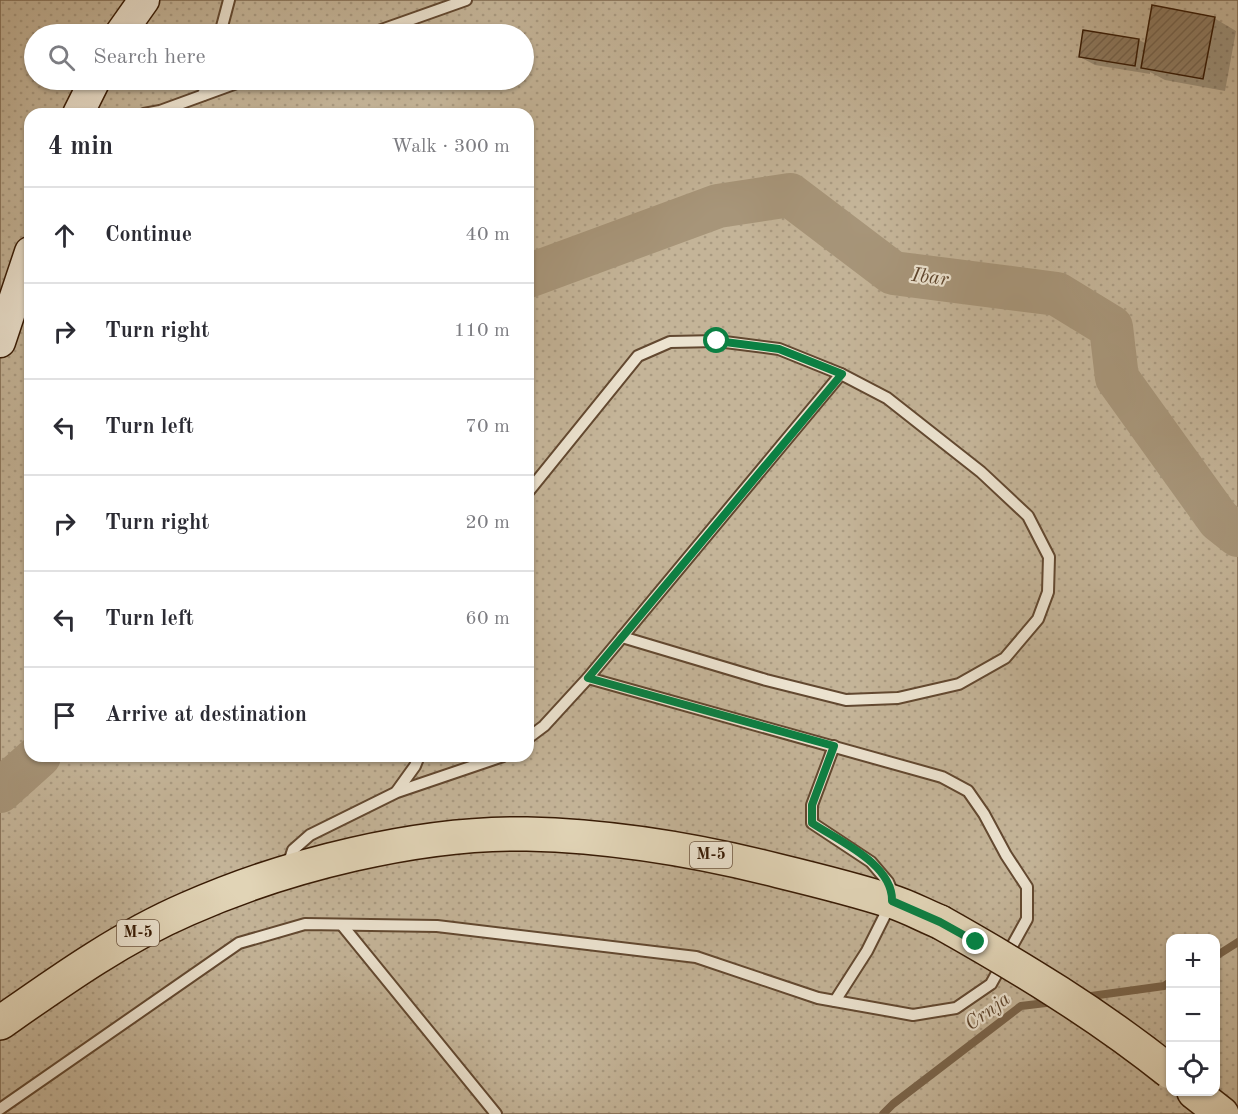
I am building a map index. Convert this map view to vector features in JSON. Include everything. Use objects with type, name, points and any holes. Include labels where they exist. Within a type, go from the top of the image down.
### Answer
[{"type":"main road","points":[[127,24],[144,0]]},
{"type":"main road","points":[[81,108],[90,90]]},
{"type":"main road","points":[[0,342],[24,270]]},
{"type":"main road","name":"M-5","points":[[0,1023],[80,968],[132,936],[186,909],[240,887],[290,871],[418,843],[470,837],[535,835],[634,843],[689,851],[757,865],[892,901],[940,922],[1056,990],[1166,1069]]},
{"type":"lane","points":[[223,24],[229,0]]},
{"type":"lane","points":[[398,24],[466,0]]},
{"type":"lane","points":[[202,95],[204,90]]},
{"type":"lane","points":[[168,108],[216,90]]},
{"type":"lane","points":[[534,485],[638,356],[670,342],[717,341],[779,349],[842,374],[887,398],[981,471],[1028,516],[1049,557],[1048,592],[1038,619],[1005,658],[959,684],[898,698],[846,700],[766,680],[622,637]]},
{"type":"lane","points":[[534,734],[544,726],[588,678],[842,374]]},
{"type":"lane","points":[[0,1109],[239,943],[305,924],[436,926],[696,957],[818,998],[913,1015],[956,1008],[991,984],[1027,920],[1027,887],[968,791],[942,777],[588,678]]},
{"type":"lane","points":[[834,746],[812,805],[812,823],[871,862],[888,882],[892,891],[892,901],[867,951],[835,1001]]},
{"type":"lane","points":[[397,792],[417,762]]},
{"type":"lane","points":[[290,871],[293,850],[310,835],[397,792],[485,762]]},
{"type":"lane","points":[[342,925],[496,1114]]},
{"type":"shaded area","points":[[0,0],[1238,0],[1238,1114],[0,1114]]},
{"type":"building","points":[[1152,5],[1215,17],[1203,79],[1141,68]]},
{"type":"building","points":[[1083,30],[1139,39],[1135,66],[1079,57]]},
{"type":"waterway","name":"Ibar","points":[[534,274],[718,206],[790,195],[893,273],[1057,294],[1111,327],[1117,378],[1219,520],[1238,535]]},
{"type":"waterway","name":"Ibar","points":[[0,791],[32,762]]},
{"type":"waterway","name":"Crnja","points":[[1220,953],[1238,942]]},
{"type":"waterway","name":"Crnja","points":[[1084,997],[1166,985]]},
{"type":"waterway","name":"Crnja","points":[[883,1114],[1021,1006],[1054,1002]]},
{"type":"route","points":[[717,341],[779,349],[842,374],[588,678],[834,746],[812,805],[812,823],[871,862],[888,882],[892,891],[892,901],[940,922],[976,942]]}]
